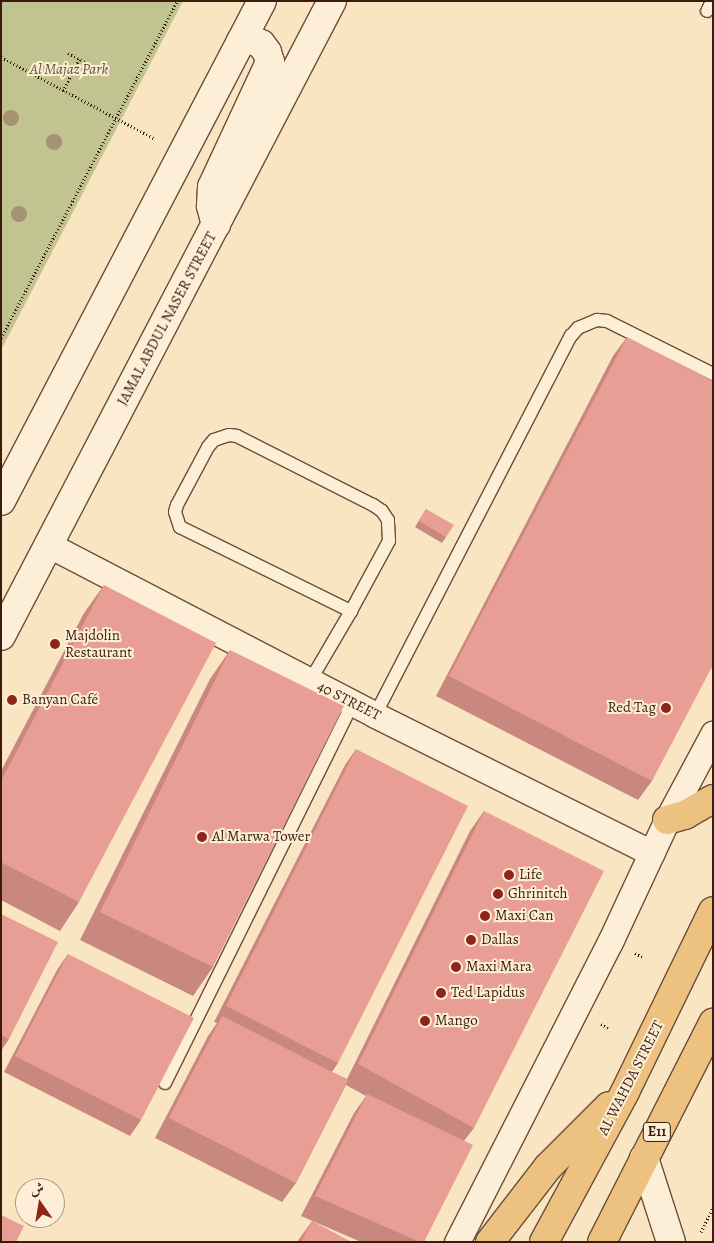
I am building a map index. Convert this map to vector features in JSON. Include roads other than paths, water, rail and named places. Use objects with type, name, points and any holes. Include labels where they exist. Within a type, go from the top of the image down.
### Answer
[{"type":"highway","points":[[667,820],[686,815],[713,799]]},
{"type":"highway","name":"AL WAHDA STREET","points":[[544,1242],[625,1092],[713,911]]},
{"type":"highway","name":"E11","points":[[602,1242],[713,1023]]},
{"type":"highway","points":[[490,1242],[548,1167],[572,1140],[625,1092]]},
{"type":"street","points":[[1,501],[262,1]]},
{"type":"street","name":"JAMAL ABDUL NASER STREET","points":[[1,636],[332,1]]},
{"type":"street","points":[[216,225],[211,206],[212,187],[270,62],[267,52],[261,44],[252,40],[241,41]]},
{"type":"street","name":"40 STREET","points":[[49,545],[375,715],[652,853]]},
{"type":"street","points":[[457,1242],[610,942],[667,820],[713,734]]},
{"type":"street","points":[[644,1158],[671,1242]]},
{"type":"lane","points":[[375,715],[571,336],[578,328],[597,320],[607,320],[713,374]]},
{"type":"lane","points":[[310,681],[351,611],[389,541],[390,530],[388,520],[382,511],[238,436],[229,435],[214,440],[208,447],[177,505],[175,512],[180,526],[351,611]]},
{"type":"lane","points":[[166,1083],[353,703]]},
{"type":"place","name":"Majdolin Restaurant","points":[[55,644]]},
{"type":"place","name":"Banyan Café","points":[[12,700]]},
{"type":"place","name":"Red Tag","points":[[666,708]]},
{"type":"place","name":"Al Marwa Tower","points":[[202,837]]},
{"type":"place","name":"Life","points":[[509,875]]},
{"type":"place","name":"Ghrinitch","points":[[498,894]]},
{"type":"place","name":"Maxi Can","points":[[485,916]]},
{"type":"place","name":"Dallas","points":[[471,940]]},
{"type":"place","name":"Maxi Mara","points":[[456,967]]},
{"type":"place","name":"Ted Lapidus","points":[[441,993]]},
{"type":"place","name":"Mango","points":[[425,1021]]},
{"type":"park label","name":"Al Majaz Park","points":[[69,70]]}]
